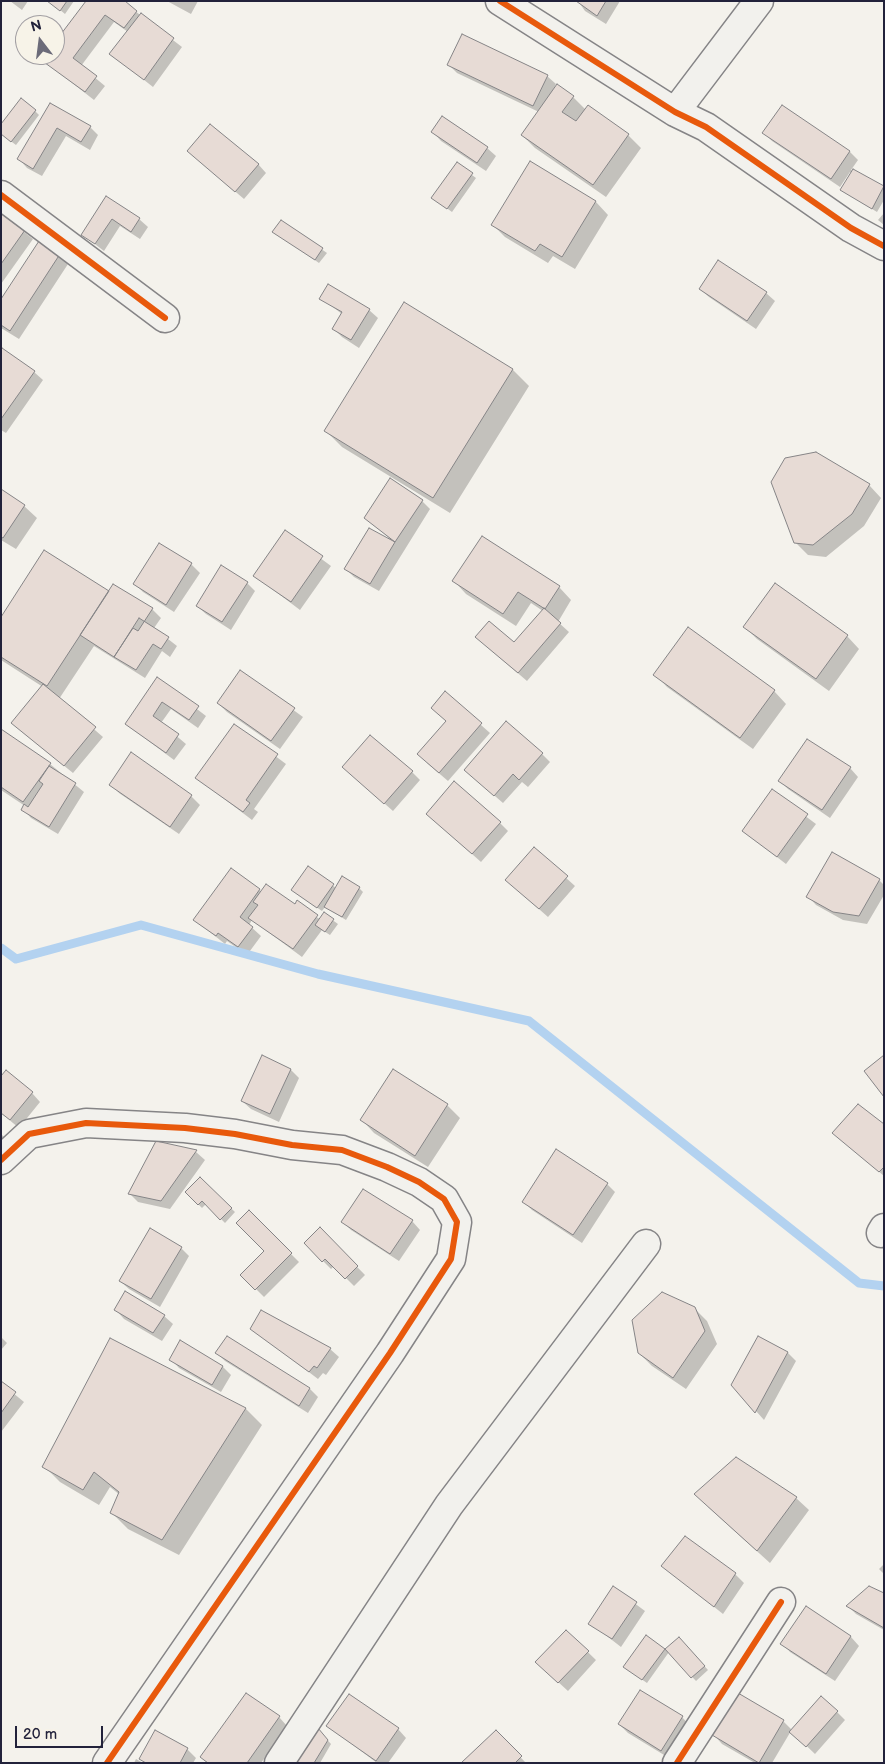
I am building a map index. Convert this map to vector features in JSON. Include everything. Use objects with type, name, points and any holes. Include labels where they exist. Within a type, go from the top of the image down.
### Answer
[{"type":"street","points":[[500,1],[675,112],[706,127],[851,228],[884,246]]},
{"type":"street","points":[[675,112],[759,1]]},
{"type":"street","points":[[1,195],[165,318]]},
{"type":"street","points":[[1,1160],[29,1134],[86,1124],[184,1128],[235,1134],[292,1145],[342,1150],[387,1166],[419,1182],[444,1199],[457,1222],[451,1259],[446,1267],[390,1353],[107,1763]]},
{"type":"street","points":[[279,1763],[449,1505],[646,1244]]},
{"type":"street","points":[[678,1763],[781,1602]]},
{"type":"building","points":[[47,1],[67,1],[60,11]]},
{"type":"building","points":[[86,1],[125,1],[137,11],[124,28],[105,15],[73,58],[97,76],[85,92],[48,65],[65,65],[65,29]]},
{"type":"building","points":[[576,1],[606,1],[597,16]]},
{"type":"building","points":[[141,13],[174,38],[144,80],[109,54]]},
{"type":"building","points":[[462,34],[548,75],[533,106],[447,65]]},
{"type":"building","points":[[557,84],[574,96],[562,112],[576,121],[588,105],[629,134],[593,185],[521,135]]},
{"type":"building","points":[[21,98],[36,110],[11,142],[1,134],[1,124]]},
{"type":"building","points":[[50,103],[91,126],[81,142],[57,128],[33,169],[17,159]]},
{"type":"building","points":[[782,105],[850,151],[831,179],[762,133]]},
{"type":"building","points":[[442,116],[488,147],[477,163],[431,132]]},
{"type":"building","points":[[210,124],[259,164],[235,192],[187,151]]},
{"type":"building","points":[[530,161],[596,201],[562,257],[540,244],[535,251],[491,225]]},
{"type":"building","points":[[457,162],[473,173],[447,209],[431,198]]},
{"type":"building","points":[[853,169],[884,186],[872,209],[840,190]]},
{"type":"building","points":[[106,196],[140,218],[131,232],[112,219],[95,244],[81,235]]},
{"type":"building","points":[[1,213],[25,230],[1,264]]},
{"type":"building","points":[[281,220],[323,248],[315,260],[272,232]]},
{"type":"building","points":[[39,241],[60,254],[10,331],[1,325],[1,299]]},
{"type":"building","points":[[718,260],[767,292],[747,321],[699,289]]},
{"type":"building","points":[[328,284],[370,309],[351,340],[332,329],[342,312],[319,299]]},
{"type":"building","points":[[404,302],[513,369],[433,498],[324,431]]},
{"type":"building","points":[[2,348],[35,371],[1,419],[1,350]]},
{"type":"building","points":[[816,452],[870,484],[852,514],[813,545],[794,543],[771,482],[785,458]]},
{"type":"building","points":[[390,478],[423,500],[395,542],[364,518]]},
{"type":"building","points":[[1,489],[25,505],[3,538],[1,537]]},
{"type":"building","points":[[369,528],[395,542],[370,584],[344,569]]},
{"type":"building","points":[[285,530],[323,556],[291,602],[253,576]]},
{"type":"building","points":[[482,536],[560,586],[545,609],[518,592],[503,614],[452,581]]},
{"type":"building","points":[[159,543],[192,563],[166,605],[133,584]]},
{"type":"building","points":[[44,550],[109,591],[47,686],[1,657],[1,617]]},
{"type":"building","points":[[221,565],[248,582],[222,622],[196,606]]},
{"type":"building","points":[[775,583],[848,635],[816,679],[743,627]]},
{"type":"building","points":[[113,584],[153,608],[138,631],[133,628],[114,657],[80,635]]},
{"type":"building","points":[[544,608],[561,623],[518,673],[475,637],[489,621],[514,642]]},
{"type":"building","points":[[139,618],[169,637],[161,649],[153,644],[136,670],[114,657]]},
{"type":"building","points":[[688,627],[775,690],[740,738],[653,675]]},
{"type":"building","points":[[240,670],[295,708],[271,741],[217,703]]},
{"type":"building","points":[[157,677],[199,706],[189,720],[162,702],[153,716],[179,734],[166,753],[125,724]]},
{"type":"building","points":[[43,684],[96,727],[64,766],[11,723]]},
{"type":"building","points":[[445,691],[482,723],[439,773],[417,754],[446,721],[431,708]]},
{"type":"building","points":[[506,721],[543,753],[519,780],[513,774],[494,796],[464,770]]},
{"type":"building","points":[[234,724],[278,754],[246,800],[250,803],[243,812],[195,778]]},
{"type":"building","points":[[1,729],[51,763],[23,802],[1,787]]},
{"type":"building","points":[[370,735],[413,771],[384,804],[342,767]]},
{"type":"building","points":[[807,739],[851,767],[822,810],[778,781]]},
{"type":"building","points":[[131,752],[192,795],[170,827],[109,785]]},
{"type":"building","points":[[49,766],[76,783],[49,827],[21,810],[24,804],[28,807],[43,784],[39,781]]},
{"type":"building","points":[[454,781],[501,822],[472,854],[426,814]]},
{"type":"building","points":[[772,789],[808,814],[777,857],[742,831]]},
{"type":"building","points":[[534,847],[568,876],[539,909],[505,880]]},
{"type":"building","points":[[832,852],[880,879],[859,916],[833,912],[806,897]]},
{"type":"building","points":[[308,866],[334,884],[317,908],[291,890]]},
{"type":"building","points":[[231,868],[260,889],[240,917],[253,927],[238,947],[218,933],[216,936],[193,920]]},
{"type":"building","points":[[342,876],[360,887],[342,917],[324,907]]},
{"type":"building","points":[[266,884],[295,904],[297,900],[318,915],[293,949],[248,918],[258,905],[253,902]]},
{"type":"building","points":[[324,912],[334,919],[325,932],[315,925]]},
{"type":"building","points":[[262,1055],[291,1069],[270,1114],[241,1101]]},
{"type":"building","points":[[884,1055],[884,1097],[864,1071]]},
{"type":"building","points":[[393,1069],[448,1104],[415,1156],[360,1120]]},
{"type":"building","points":[[6,1070],[33,1092],[10,1120],[1,1113],[1,1076]]},
{"type":"building","points":[[858,1104],[884,1124],[884,1167],[879,1172],[832,1133]]},
{"type":"building","points":[[156,1141],[197,1150],[161,1201],[128,1194]]},
{"type":"building","points":[[556,1149],[608,1183],[573,1235],[522,1202]]},
{"type":"building","points":[[200,1177],[232,1208],[220,1220],[202,1201],[198,1205],[185,1192]]},
{"type":"building","points":[[363,1189],[413,1220],[390,1254],[341,1222]]},
{"type":"building","points":[[249,1210],[292,1253],[255,1290],[240,1275],[264,1251],[236,1223]]},
{"type":"building","points":[[320,1227],[358,1266],[345,1279],[325,1259],[322,1262],[304,1243]]},
{"type":"building","points":[[150,1228],[182,1247],[151,1299],[119,1281]]},
{"type":"building","points":[[125,1291],[165,1315],[153,1333],[114,1310]]},
{"type":"building","points":[[662,1292],[695,1307],[705,1331],[673,1378],[638,1353],[632,1320]]},
{"type":"building","points":[[261,1310],[331,1348],[317,1368],[314,1366],[309,1372],[250,1329]]},
{"type":"building","points":[[227,1336],[310,1388],[299,1406],[215,1353]]},
{"type":"building","points":[[758,1336],[788,1352],[755,1413],[731,1385]]},
{"type":"building","points":[[110,1338],[246,1408],[162,1540],[110,1513],[119,1492],[94,1472],[83,1490],[42,1467]]},
{"type":"building","points":[[180,1340],[223,1366],[212,1385],[169,1360]]},
{"type":"building","points":[[1,1381],[16,1392],[1,1413]]},
{"type":"building","points":[[736,1457],[797,1497],[757,1551],[694,1494]]},
{"type":"building","points":[[685,1536],[736,1573],[714,1607],[661,1566]]},
{"type":"building","points":[[613,1586],[637,1602],[612,1639],[588,1624]]},
{"type":"building","points":[[869,1586],[884,1593],[884,1628],[846,1606]]},
{"type":"building","points":[[806,1606],[851,1636],[826,1674],[780,1644]]},
{"type":"building","points":[[566,1630],[589,1651],[558,1683],[535,1662]]},
{"type":"building","points":[[646,1635],[665,1649],[642,1680],[623,1667]]},
{"type":"building","points":[[679,1637],[705,1666],[691,1678],[665,1649]]},
{"type":"building","points":[[640,1690],[683,1716],[661,1751],[618,1724]]},
{"type":"building","points":[[246,1693],[280,1716],[247,1763],[208,1763],[200,1757]]},
{"type":"building","points":[[738,1693],[784,1720],[759,1763],[712,1735]]},
{"type":"building","points":[[349,1694],[399,1728],[376,1761],[326,1726]]},
{"type":"building","points":[[821,1696],[838,1711],[806,1747],[789,1732]]},
{"type":"building","points":[[318,1728],[328,1740],[314,1763],[288,1763]]},
{"type":"building","points":[[155,1730],[188,1748],[180,1763],[146,1763],[139,1759]]},
{"type":"building","points":[[496,1730],[522,1756],[515,1763],[461,1763]]},
{"type":"waterway","points":[[1,948],[16,959],[141,925],[318,974],[529,1021],[859,1283],[884,1286]]},
{"type":"cycle path","points":[[500,1],[675,112],[706,127],[851,228],[884,246]]},
{"type":"cycle path","points":[[1,195],[165,318]]},
{"type":"cycle path","points":[[1,1160],[29,1134],[86,1123],[185,1128],[235,1134],[292,1145],[342,1150],[387,1167],[419,1182],[444,1199],[457,1222],[451,1259],[390,1353],[107,1763]]},
{"type":"cycle path","points":[[677,1763],[781,1602]]}]
